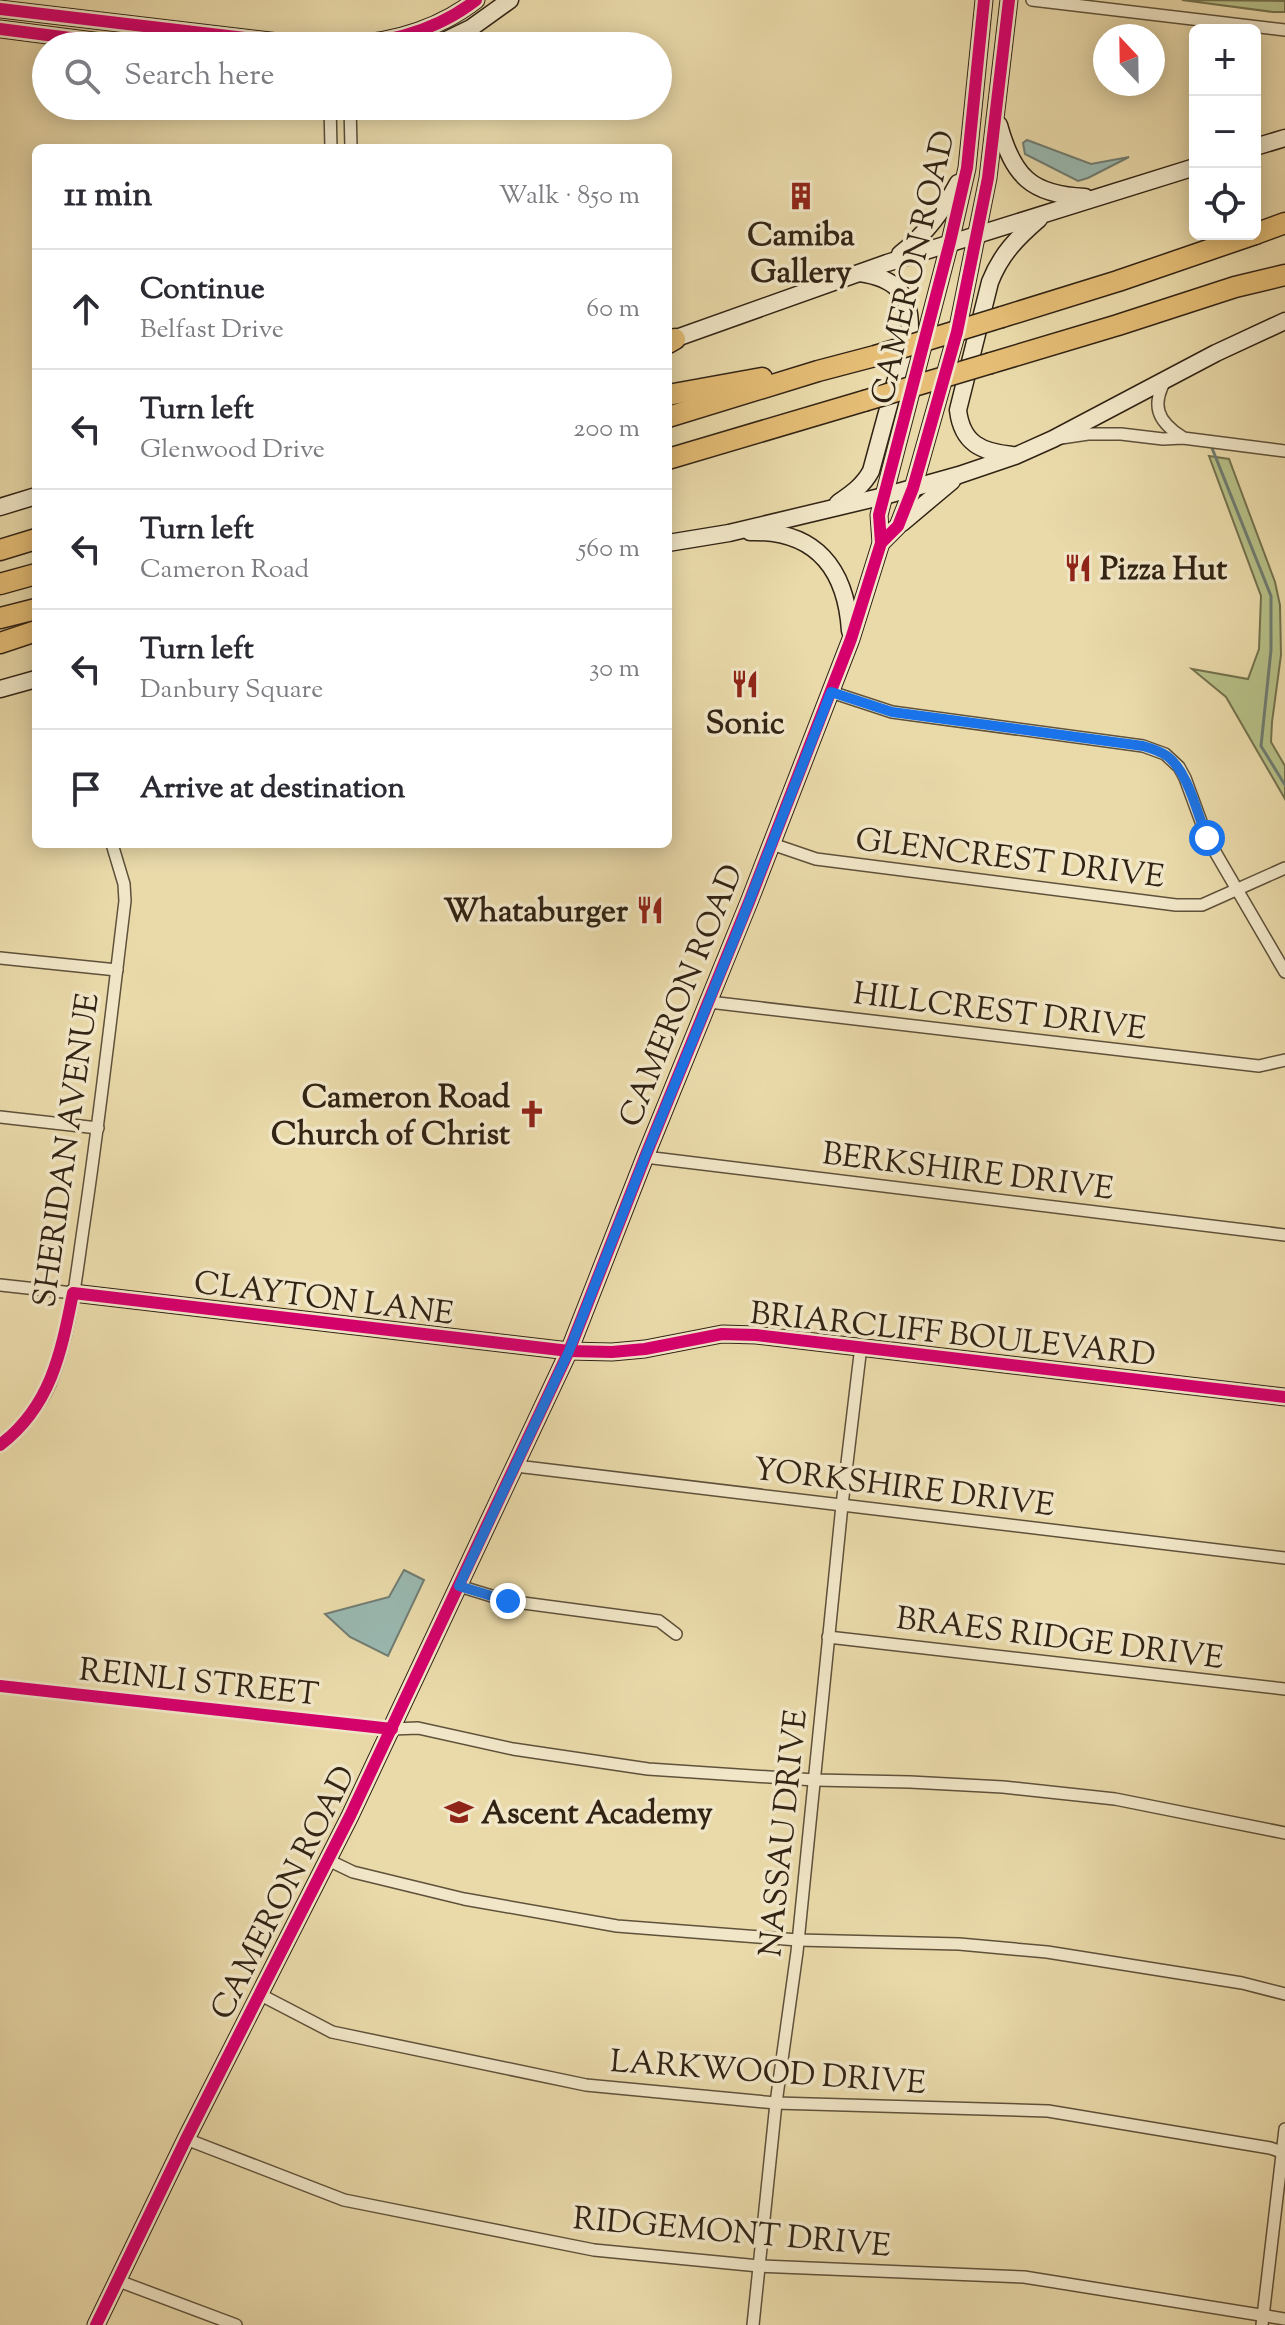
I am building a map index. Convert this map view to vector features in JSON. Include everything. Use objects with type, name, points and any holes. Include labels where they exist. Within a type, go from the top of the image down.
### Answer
[{"type":"highway","points":[[1261,232],[1285,223]]},
{"type":"highway","points":[[672,416],[1118,281],[1238,240]]},
{"type":"highway","points":[[1235,287],[1285,266]]},
{"type":"highway","points":[[672,458],[1235,287],[1285,275]]},
{"type":"highway","points":[[672,394],[818,371]]},
{"type":"highway","points":[[0,550],[32,540]]},
{"type":"highway","points":[[0,584],[32,575]]},
{"type":"highway","points":[[0,618],[32,610]]},
{"type":"highway","points":[[0,643],[32,632]]},
{"type":"main road","points":[[416,32],[463,10],[476,0]]},
{"type":"main road","points":[[463,32],[510,0]]},
{"type":"main road","name":"CAMERON ROAD","points":[[96,2325],[392,1729],[569,1351],[831,692],[881,543],[879,515],[967,168],[984,0]]},
{"type":"main road","name":"CAMERON ROAD","points":[[881,543],[898,526],[913,488],[947,375],[978,234],[1009,0]]},
{"type":"main road","points":[[0,9],[194,32]]},
{"type":"main road","points":[[48,32],[50,15]]},
{"type":"main road","points":[[0,29],[32,34]]},
{"type":"main road","points":[[996,116],[1010,159],[1019,174],[1032,185],[1065,196],[1095,198]]},
{"type":"main road","points":[[1261,145],[1285,138]]},
{"type":"main road","points":[[887,263],[913,244],[931,225],[967,168]]},
{"type":"main road","points":[[672,340],[950,242],[1192,168]]},
{"type":"main road","points":[[1015,456],[981,449],[964,432],[958,410],[996,268],[1015,240],[1047,212]]},
{"type":"main road","points":[[833,506],[858,489],[871,471],[910,328],[908,304],[896,286],[876,275],[860,273]]},
{"type":"main road","points":[[672,542],[729,533],[884,496],[1015,456],[1285,321]]},
{"type":"main road","points":[[898,526],[959,475]]},
{"type":"main road","points":[[0,507],[32,497]]},
{"type":"main road","points":[[729,533],[788,535],[804,541],[818,552],[841,583],[847,600],[851,639]]},
{"type":"main road","points":[[0,689],[32,680]]},
{"type":"main road","name":"CLAYTON LANE","points":[[73,1293],[569,1351]]},
{"type":"main road","name":"BRIARCLIFF BOULEVARD","points":[[569,1351],[612,1352],[722,1334],[756,1335],[1285,1397]]},
{"type":"street","points":[[1032,0],[1285,30]]},
{"type":"street","points":[[330,120],[331,144]]},
{"type":"street","points":[[350,120],[351,144]]},
{"type":"street","points":[[1166,379],[1160,390],[1158,407],[1165,424],[1183,438]]},
{"type":"street","points":[[1053,439],[1104,433],[1183,438],[1285,451]]},
{"type":"street","points":[[831,692],[892,712],[1143,746],[1165,754],[1179,767],[1207,838],[1285,972]]},
{"type":"street","name":"GLENCREST DRIVE","points":[[772,844],[816,859],[1176,905],[1202,905],[1285,868]]},
{"type":"street","name":"SHERIDAN AVENUE","points":[[0,1445],[30,1416],[49,1386],[62,1347],[73,1293],[98,1128],[125,893],[113,848]]},
{"type":"street","points":[[0,958],[117,970]]},
{"type":"street","name":"HILLCREST DRIVE","points":[[709,1002],[1259,1066],[1285,1060]]},
{"type":"street","points":[[0,1117],[98,1128]]},
{"type":"street","name":"BERKSHIRE DRIVE","points":[[645,1157],[1285,1235]]},
{"type":"street","name":"CLAYTON LANE","points":[[0,1285],[73,1293]]},
{"type":"street","name":"NASSAU DRIVE","points":[[753,2325],[776,2103],[798,1940],[861,1346]]},
{"type":"street","name":"YORKSHIRE DRIVE","points":[[516,1466],[1285,1558]]},
{"type":"street","points":[[459,1586],[508,1601],[659,1621],[676,1634]]},
{"type":"street","name":"BRAES RIDGE DRIVE","points":[[828,1637],[1285,1689]]},
{"type":"street","name":"REINLI STREET","points":[[0,1686],[392,1729],[418,1728],[513,1749],[648,1769],[815,1780],[1003,1787],[1101,1797],[1285,1833]]},
{"type":"street","points":[[328,1860],[353,1872],[464,1899],[617,1926],[798,1940],[959,1944],[1047,1952],[1242,1983],[1285,1994]]},
{"type":"street","name":"LARKWOOD DRIVE","points":[[259,1994],[332,2032],[571,2082],[776,2103],[1048,2111],[1270,2148],[1284,2153]]},
{"type":"street","points":[[1263,2321],[1285,2129]]},
{"type":"street","name":"RIDGEMONT DRIVE","points":[[186,2139],[344,2200],[594,2250],[759,2266],[1024,2277],[1263,2321],[1285,2319]]},
{"type":"street","points":[[116,2280],[236,2325]]},
{"type":"green space","points":[[1182,0],[1285,1],[1285,12],[1273,12]]},
{"type":"green space","points":[[1209,456],[1229,459],[1275,582],[1280,605],[1281,655],[1271,742],[1285,766],[1285,799],[1226,697],[1192,669],[1248,679],[1259,649],[1261,596]]},
{"type":"water","points":[[1027,140],[1091,164],[1129,157],[1078,181],[1025,154],[1023,143]]},
{"type":"water","points":[[404,1570],[424,1580],[388,1656],[350,1637],[325,1614],[389,1597]]},
{"type":"waterway","points":[[1212,448],[1271,596],[1271,650],[1261,746],[1285,785]]},
{"type":"cycle path","points":[[416,32],[437,24],[476,0]]},
{"type":"cycle path","points":[[96,2325],[186,2139],[350,1816],[569,1351],[851,639],[881,543],[879,515],[967,168],[984,0]]},
{"type":"cycle path","points":[[881,543],[898,526],[913,488],[957,332],[988,178],[1009,0]]},
{"type":"cycle path","points":[[0,9],[194,32]]},
{"type":"cycle path","points":[[0,29],[32,33]]},
{"type":"cycle path","points":[[0,1445],[17,1430],[42,1396],[58,1357],[73,1293],[569,1351],[612,1352],[722,1334],[756,1335],[1285,1397]]},
{"type":"cycle path","points":[[0,1686],[392,1729]]},
{"type":"place","name":"Camiba Gallery","points":[[801,196]]},
{"type":"place","name":"Pizza Hut","points":[[1078,568]]},
{"type":"place","name":"Sonic","points":[[745,684]]},
{"type":"place","name":"Whataburger","points":[[650,910]]},
{"type":"place","name":"Cameron Road Church of Christ","points":[[532,1114]]},
{"type":"place","name":"Ascent Academy","points":[[459,1812]]},
{"type":"route","points":[[508,1601],[459,1586],[569,1351],[831,692],[892,712],[1143,746],[1165,754],[1179,767],[1185,778],[1207,838]]}]
